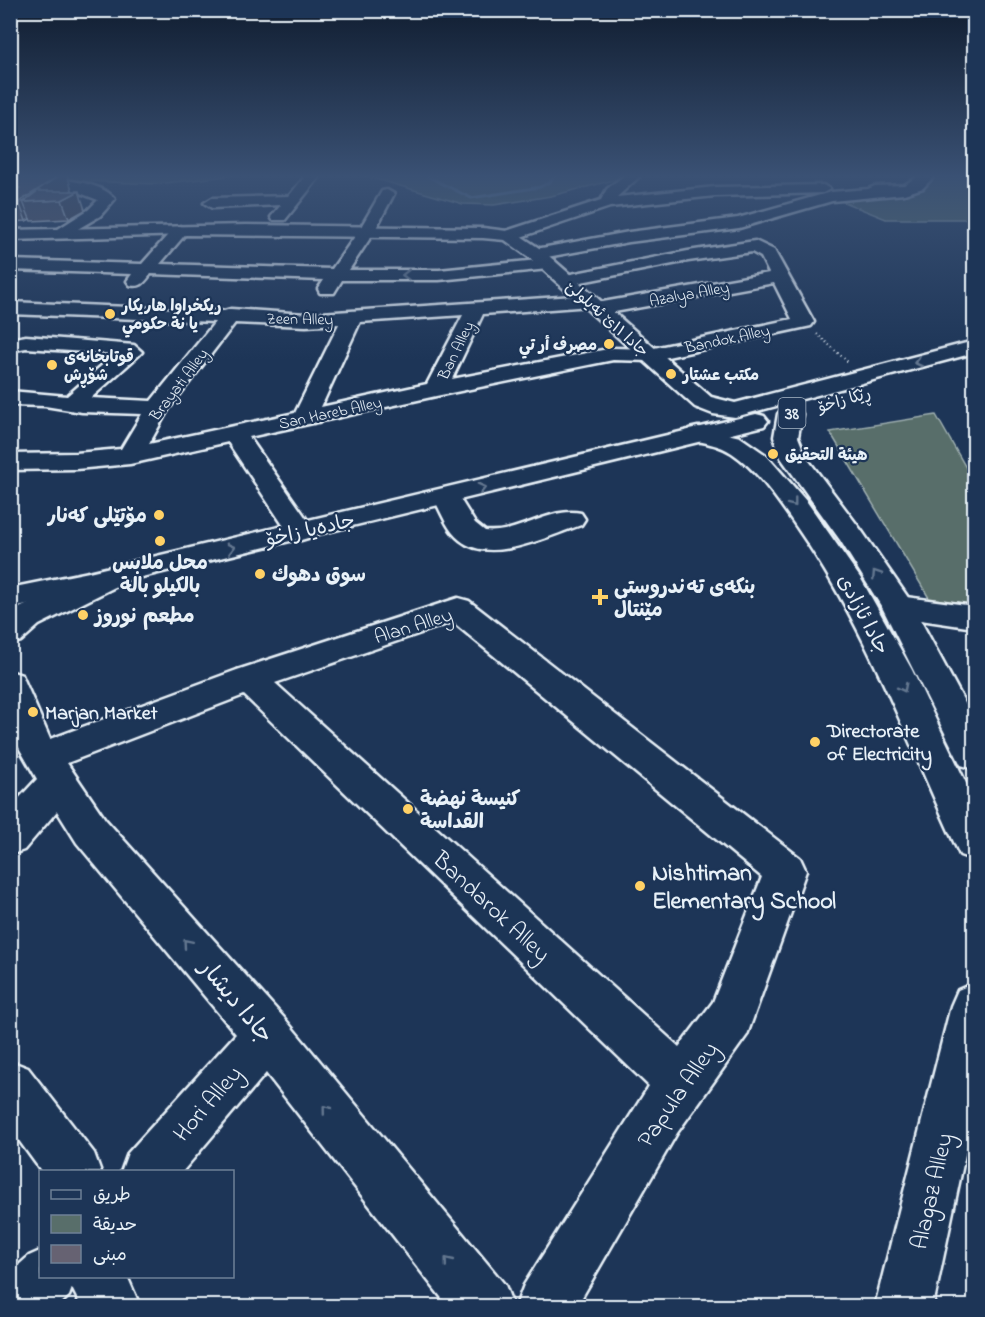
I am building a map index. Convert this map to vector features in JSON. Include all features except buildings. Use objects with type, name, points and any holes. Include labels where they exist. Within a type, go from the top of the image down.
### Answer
[{"type":"main road","points":[[108,310],[175,236]]},
{"type":"main road","points":[[306,320],[363,236]]},
{"type":"main road","name":"جادا ١١ێ ئه‌یلولێ","points":[[510,236],[542,259],[708,405],[721,410],[735,410]]},
{"type":"main road","points":[[10,265],[146,270],[439,275],[542,259],[638,236]]},
{"type":"main road","points":[[566,280],[688,256],[755,246],[768,254],[804,322]]},
{"type":"main road","points":[[431,313],[439,275]]},
{"type":"main road","name":"Azalya Alley","points":[[594,305],[779,277]]},
{"type":"main road","name":"Zeen Alley","points":[[10,308],[108,310],[306,320],[594,305]]},
{"type":"main road","name":"Ban Alley","points":[[436,389],[474,310]]},
{"type":"main road","name":"Brayati Alley","points":[[130,456],[157,408],[231,315]]},
{"type":"main road","points":[[304,418],[352,318]]},
{"type":"main road","name":"Bandok Alley","points":[[650,355],[804,322]]},
{"type":"main road","points":[[10,345],[26,342],[131,352],[72,403]]},
{"type":"main road","name":"ڕێکا زاخۆ","points":[[735,410],[975,347]]},
{"type":"main road","name":"San Hareb Alley","points":[[10,462],[76,461],[130,456],[235,434],[260,426],[613,354],[650,355]]},
{"type":"main road","name":"ڕێکا زاخۆ","points":[[608,456],[790,414],[975,362]]},
{"type":"main road","points":[[608,456],[616,447],[635,439],[697,422],[699,414],[697,407],[686,396],[675,377]]},
{"type":"main road","points":[[10,398],[157,408]]},
{"type":"main road","name":"جادا ئازادی","points":[[790,414],[786,437],[794,458],[851,536],[898,607],[975,754]]},
{"type":"main road","points":[[235,434],[301,531]]},
{"type":"main road","name":"جادا ئازادی","points":[[698,434],[731,442],[762,466],[813,529],[844,574],[925,732],[975,842]]},
{"type":"main road","name":"جادەیا زاخۆ","points":[[10,599],[108,578],[608,456]]},
{"type":"main road","points":[[762,466],[769,458],[794,458]]},
{"type":"main road","points":[[446,497],[469,535],[480,542],[497,543],[571,519]]},
{"type":"main road","points":[[10,633],[28,617],[108,578]]},
{"type":"main road","points":[[898,607],[975,617]]},
{"type":"main road","name":"Alan Alley","points":[[50,770],[249,680],[458,609],[785,871]]},
{"type":"main road","name":"Bandarok Alley","points":[[249,680],[682,1083]]},
{"type":"main road","name":"جادا دیشار","points":[[10,684],[26,727],[50,770],[113,858],[267,1035],[484,1306]]},
{"type":"main road","points":[[10,837],[50,770]]},
{"type":"main road","name":"Papula Alley","points":[[545,1306],[659,1115],[730,1018],[785,871]]},
{"type":"main road","name":"Alagaz Alley","points":[[904,1306],[975,1005]]},
{"type":"main road","name":"Hori Alley","points":[[149,1170],[267,1035]]},
{"type":"main road","points":[[10,1086],[73,1170]]},
{"type":"main road","points":[[17,1306],[47,1278]]},
{"type":"main road","points":[[97,1278],[111,1306]]},
{"type":"path","points":[[804,322],[862,376]]},
{"type":"green space","points":[[936,415],[974,482],[974,605],[929,598],[830,432]]},
{"type":"place","name":"ريكخراوا هاريكار يا نة حكومي","points":[[110,314]]},
{"type":"place","name":"مصرف أر تي","points":[[609,344]]},
{"type":"place","name":"قوتابخانەی شۆڕش","points":[[52,365]]},
{"type":"place","name":"مكتب عشتار","points":[[671,374]]},
{"type":"place","name":"هيئة التحقيق","points":[[773,454]]},
{"type":"place","name":"مۆتێلی کەنار","points":[[159,515]]},
{"type":"place","name":"محل ملابس بالكيلو بالة","points":[[160,541]]},
{"type":"place","name":"سوق دهوك","points":[[260,574]]},
{"type":"place","name":"بنکەی تەندروستی مێنتال","points":[[600,597]]},
{"type":"place","name":"مطعم نوروز","points":[[83,615]]},
{"type":"place","name":"Marjan Market","points":[[33,712]]},
{"type":"place","name":"Directorate of Electricity","points":[[815,742]]},
{"type":"place","name":"كنيسة نهضة القداسة","points":[[408,809]]},
{"type":"place","name":"Nishtiman Elementary School","points":[[640,886]]}]
